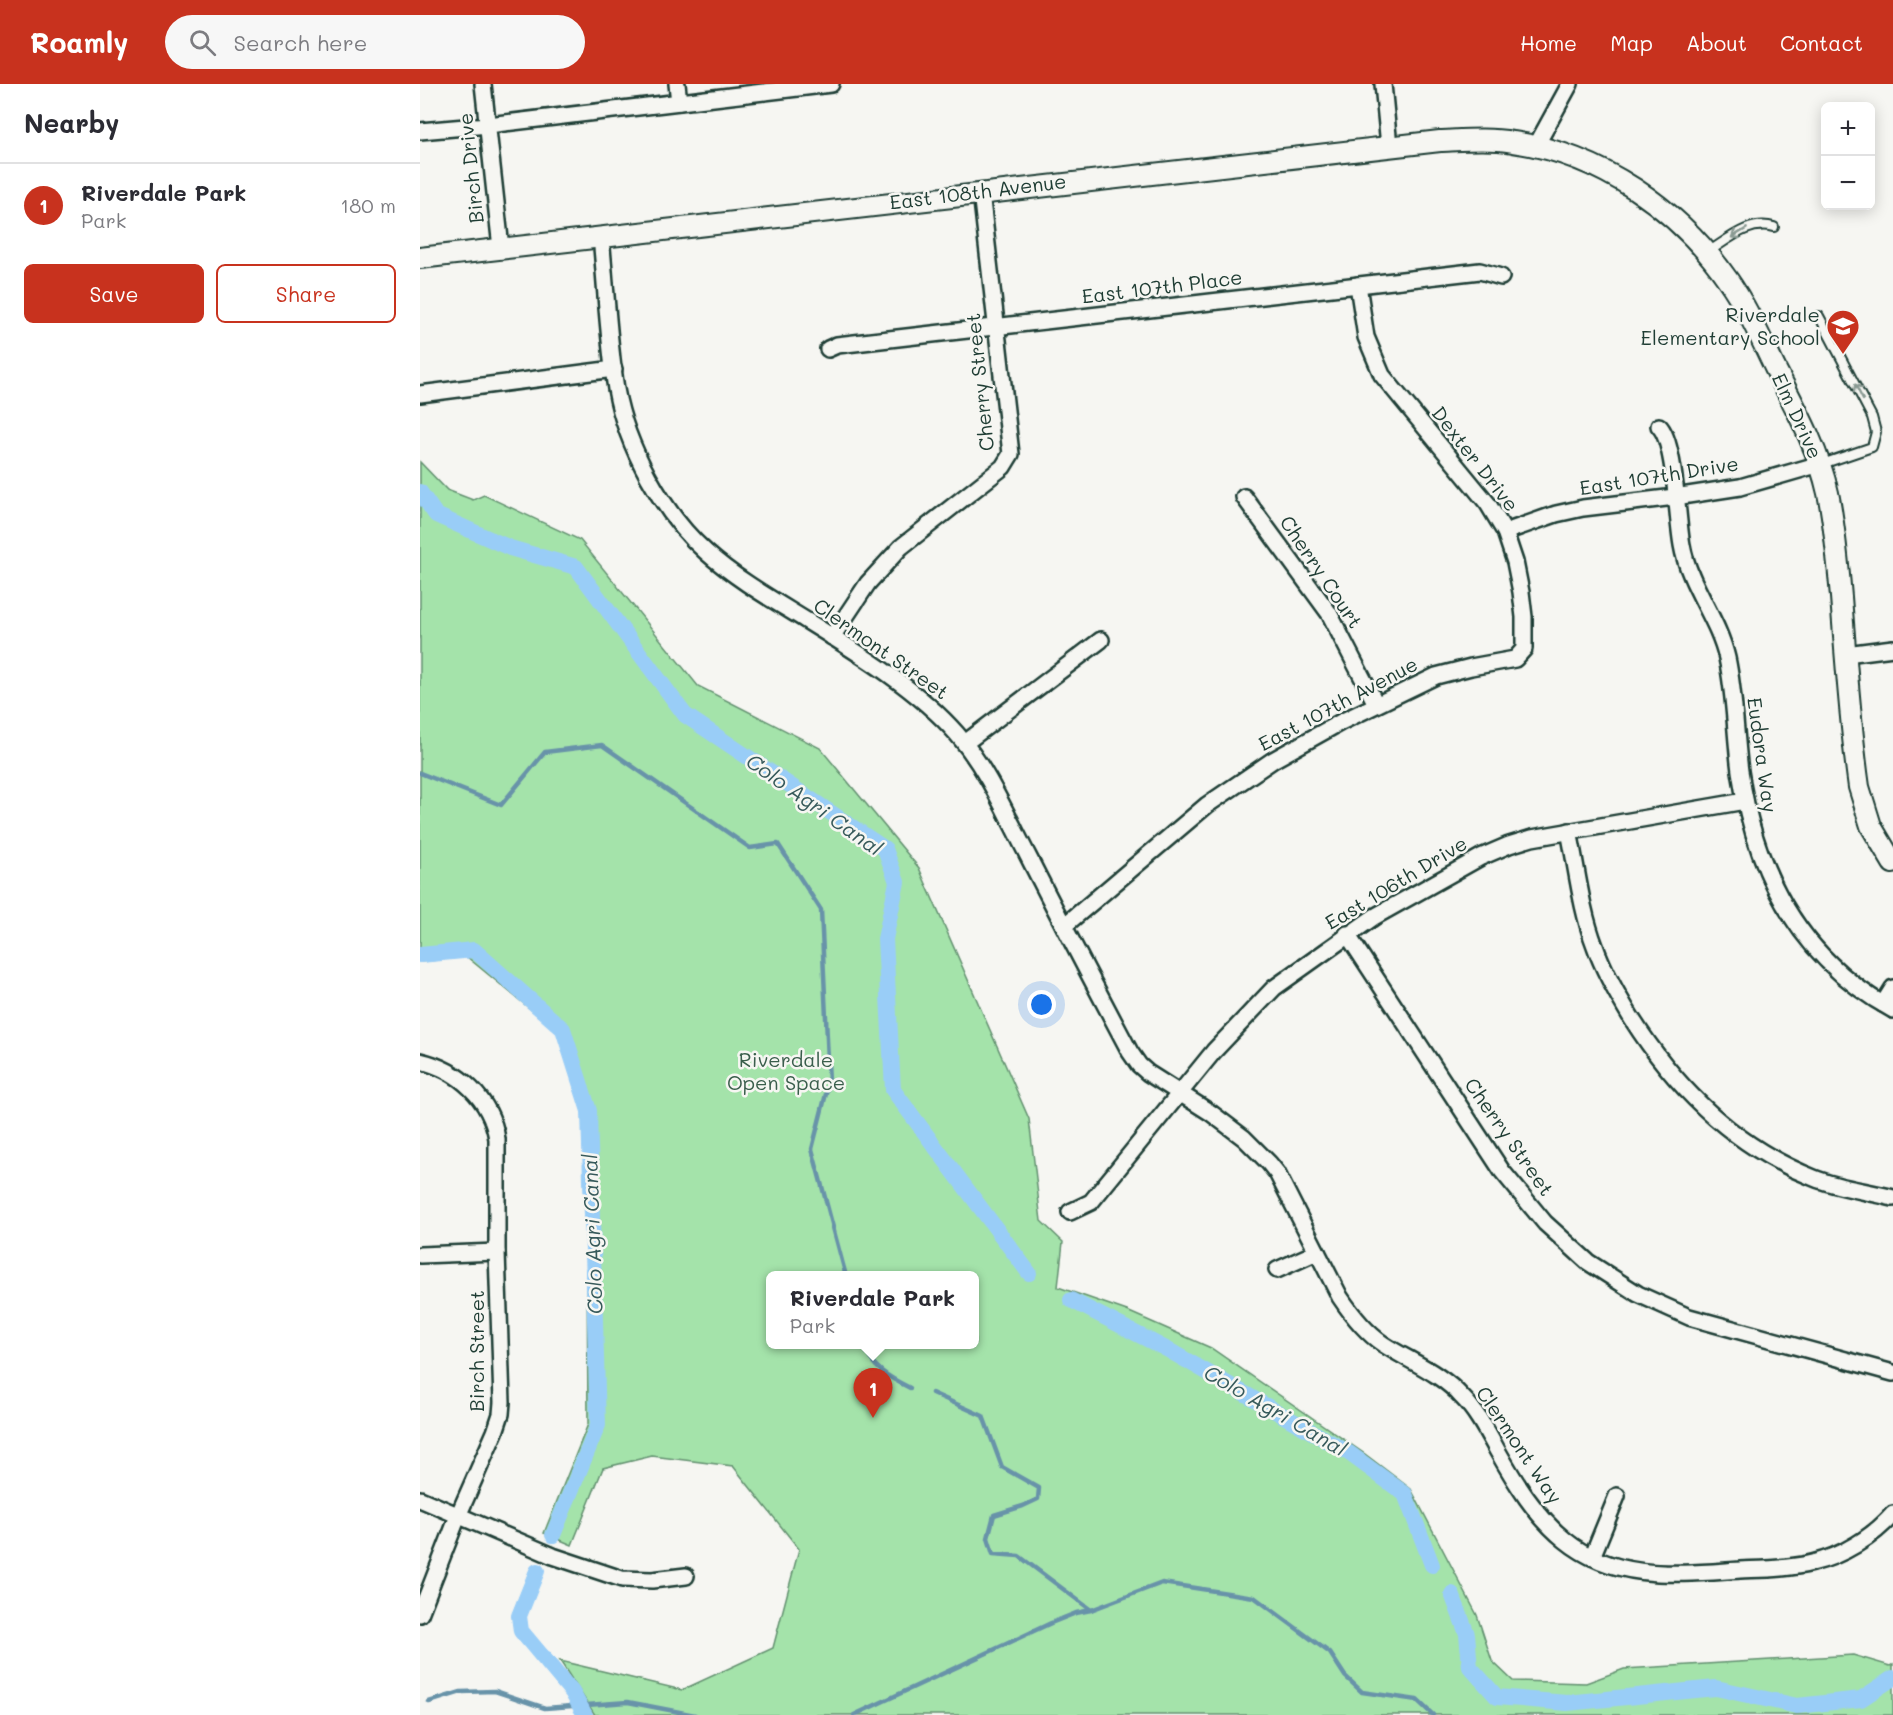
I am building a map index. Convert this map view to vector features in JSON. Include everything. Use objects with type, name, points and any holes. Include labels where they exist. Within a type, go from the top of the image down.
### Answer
[{"type":"street","name":"Birch Drive","points":[[483,84],[501,248]]},
{"type":"street","points":[[676,84],[679,102]]},
{"type":"street","points":[[420,131],[831,84]]},
{"type":"street","points":[[1383,84],[1389,146]]},
{"type":"street","points":[[1536,146],[1570,84]]},
{"type":"street","name":"East 108th Avenue","points":[[420,258],[1389,146],[1481,139],[1536,146]]},
{"type":"street","name":"Elm Drive","points":[[1536,146],[1580,160],[1614,176],[1645,196],[1684,227],[1707,252],[1743,305],[1813,443],[1828,492],[1835,536],[1860,794],[1871,826],[1893,863]]},
{"type":"street","name":"Cherry Street","points":[[832,637],[884,563],[924,528],[1004,467],[1011,454],[981,192]]},
{"type":"street","name":"Clermont Street","points":[[601,237],[618,398],[631,438],[656,489],[682,526],[705,552],[913,693],[943,719],[965,743],[992,786],[1139,1065],[1180,1092]]},
{"type":"street","name":"East 107th Place","points":[[828,349],[837,345],[1480,272],[1501,277]]},
{"type":"street","name":"Dexter Drive","points":[[1359,285],[1366,337],[1382,375],[1488,504],[1505,532],[1515,562],[1521,592],[1525,642],[1521,654],[1506,661]]},
{"type":"street","points":[[420,394],[614,369]]},
{"type":"street","name":"Eudora Way","points":[[1659,426],[1667,437],[1670,451],[1683,551],[1689,571],[1716,625],[1728,659],[1735,706],[1739,768],[1745,801],[1763,864],[1772,885],[1804,936],[1830,964],[1862,991],[1888,1007]]},
{"type":"street","name":"East 107th Drive","points":[[1505,532],[1556,514],[1583,508],[1740,487],[1820,464]]},
{"type":"street","name":"Cherry Court","points":[[1244,497],[1329,613],[1376,704]]},
{"type":"street","points":[[965,743],[1101,640]]},
{"type":"street","points":[[1846,654],[1893,648]]},
{"type":"street","name":"East 107th Avenue","points":[[1064,926],[1207,805],[1273,760],[1376,704],[1436,676],[1506,661]]},
{"type":"street","name":"East 106th Drive","points":[[1070,1212],[1091,1203],[1214,1051],[1255,1006],[1274,988],[1374,917],[1481,856],[1509,845],[1569,831],[1745,801]]},
{"type":"street","points":[[1569,831],[1586,918],[1595,947],[1624,1006],[1678,1082],[1728,1130],[1769,1158],[1816,1179],[1893,1198]]},
{"type":"street","name":"Cherry Street","points":[[1347,934],[1503,1171],[1545,1223],[1588,1262],[1638,1294],[1689,1317],[1893,1373]]},
{"type":"street","points":[[1888,1007],[1893,988]]},
{"type":"street","name":"Birch Street","points":[[420,1061],[444,1069],[462,1080],[483,1101],[495,1127],[497,1139],[496,1252],[502,1402],[495,1432],[458,1516],[420,1614]]},
{"type":"street","name":"Clermont Way","points":[[1180,1092],[1244,1138],[1269,1163],[1277,1173],[1351,1314],[1382,1343],[1438,1376],[1463,1397],[1538,1512],[1565,1540],[1592,1557],[1618,1568],[1655,1574],[1780,1568],[1811,1564],[1862,1541],[1893,1514]]},
{"type":"street","points":[[420,1255],[496,1252]]},
{"type":"street","points":[[1277,1270],[1317,1252]]},
{"type":"street","points":[[1592,1557],[1617,1496]]},
{"type":"street","points":[[420,1499],[553,1556],[622,1579],[652,1580],[686,1576]]},
{"type":"lane","points":[[1707,252],[1751,226],[1774,227]]},
{"type":"lane","points":[[1820,316],[1872,417],[1875,432],[1872,447],[1820,464]]},
{"type":"green space","name":"Riverdale Open Space","points":[[420,462],[447,490],[473,500],[484,495],[580,540],[698,686],[820,748],[919,868],[1029,1119],[1041,1221],[1063,1242],[1058,1287],[1127,1311],[1211,1348],[1365,1454],[1411,1489],[1477,1615],[1492,1661],[1513,1681],[1586,1683],[1624,1669],[1853,1655],[1890,1666],[1893,1664],[1893,1715],[595,1715],[560,1661],[682,1690],[773,1648],[799,1549],[733,1466],[652,1456],[603,1468],[572,1545],[544,1533],[588,1424],[586,1111],[557,1031],[467,957],[420,962]]},
{"type":"waterway","name":"Colo Agri Canal","points":[[420,492],[436,515],[510,548],[576,567],[685,715],[885,849],[897,882],[885,939],[893,1090],[1029,1273]]},
{"type":"waterway","points":[[420,773],[501,805],[545,752],[602,745],[750,848],[778,844],[821,910],[829,1082],[812,1149],[845,1271]]},
{"type":"waterway","name":"Colo Agri Canal","points":[[420,955],[474,950],[563,1029],[589,1111],[598,1425],[553,1535]]},
{"type":"waterway","name":"Colo Agri Canal","points":[[1071,1300],[1170,1351],[1349,1453],[1405,1494],[1432,1565]]},
{"type":"waterway","points":[[866,1349],[876,1366],[888,1376],[910,1388]]},
{"type":"waterway","points":[[932,1393],[983,1416],[1002,1467],[1039,1488],[1038,1499],[994,1515],[988,1538],[993,1554],[1019,1556],[1091,1610],[1162,1583],[1254,1597],[1330,1653],[1345,1676],[1362,1692],[1417,1700],[1433,1715]]},
{"type":"waterway","name":"Colo Agri Canal","points":[[537,1571],[519,1616],[521,1631],[572,1692],[585,1715]]},
{"type":"waterway","name":"Colo Agri Canal","points":[[1452,1594],[1467,1634],[1470,1667],[1497,1697],[1567,1703],[1716,1688],[1797,1706],[1861,1699],[1893,1678]]},
{"type":"waterway","points":[[854,1715],[1051,1623],[1091,1610]]},
{"type":"waterway","points":[[429,1702],[461,1692],[495,1691],[545,1708],[628,1702],[695,1715]]},
{"type":"place","name":"Riverdale Elementary School","points":[[1843,355]]},
{"type":"place","name":"Riverdale Park","points":[[873,1418]]}]
